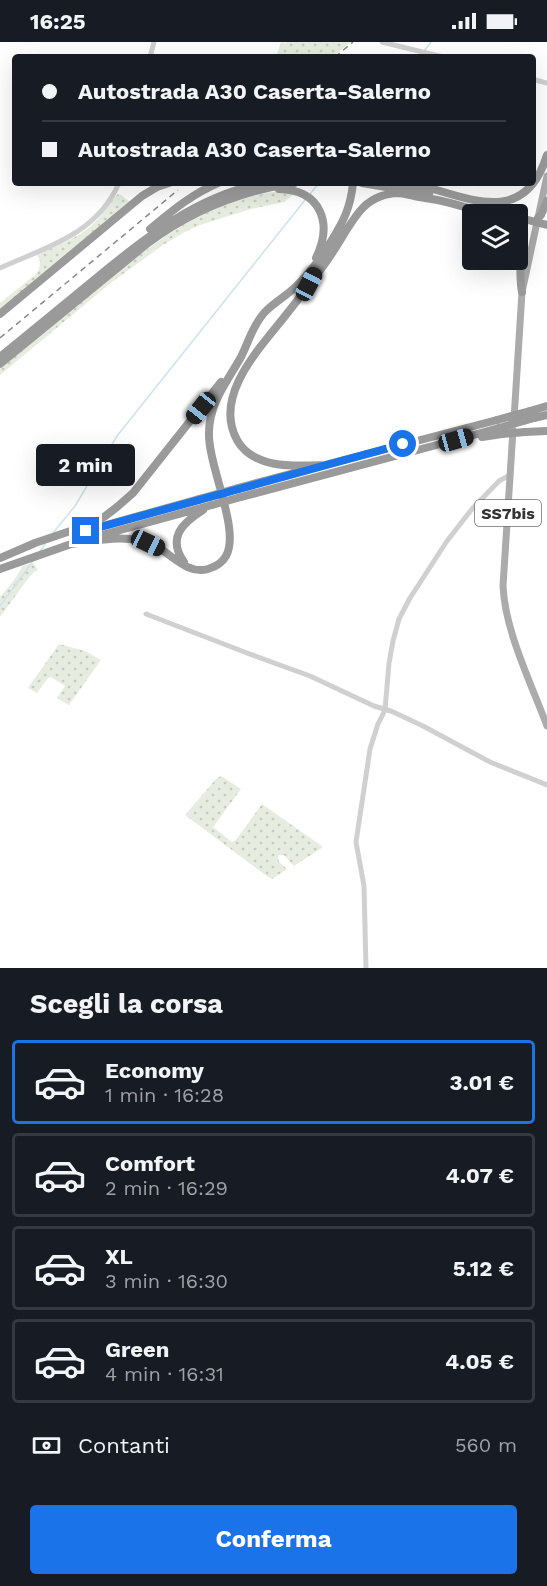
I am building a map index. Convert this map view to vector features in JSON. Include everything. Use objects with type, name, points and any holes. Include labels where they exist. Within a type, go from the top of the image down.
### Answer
[{"type":"highway","points":[[536,180],[547,155]]},
{"type":"highway","points":[[0,315],[142,196],[160,186]]},
{"type":"highway","points":[[91,282],[117,256],[174,210],[212,186]]},
{"type":"highway","points":[[0,357],[147,237],[172,220],[205,202],[253,186]]},
{"type":"highway","points":[[325,465],[295,466],[271,463],[253,456],[238,442],[231,424],[230,411],[240,378],[325,252],[347,213],[353,186]]},
{"type":"highway","points":[[380,186],[427,198]]},
{"type":"highway","points":[[402,186],[462,205]]},
{"type":"highway","points":[[411,186],[494,203],[508,201],[522,194],[530,186]]},
{"type":"highway","points":[[420,186],[429,189]]},
{"type":"highway","points":[[0,364],[161,234],[207,208],[256,190],[294,187],[315,205],[322,215],[324,239],[306,281]]},
{"type":"highway","points":[[71,544],[114,538],[136,539],[159,548],[186,566],[198,570],[213,567],[221,562],[230,545],[226,511],[209,443],[210,421],[216,400],[258,320],[266,311],[306,281],[328,259],[358,213],[370,202],[385,195],[402,193],[462,207]]},
{"type":"highway","name":"SS7bis","points":[[537,218],[541,215],[547,201]]},
{"type":"highway","points":[[528,220],[547,225]]},
{"type":"highway","name":"SS7bis","points":[[520,270],[522,292]]},
{"type":"highway","points":[[225,383],[251,360]]},
{"type":"highway","points":[[0,559],[88,525],[117,507],[132,493],[234,367]]},
{"type":"highway","points":[[0,568],[110,532],[456,440],[532,415],[547,406]]},
{"type":"highway","points":[[532,415],[547,415]]},
{"type":"highway","points":[[64,535],[325,465],[499,427],[525,432],[547,431]]},
{"type":"highway","points":[[186,566],[177,550],[177,537],[189,519],[212,505]]},
{"type":"main road","name":"SS7bis","points":[[547,176],[522,292],[503,586],[513,636],[547,726]]},
{"type":"street","points":[[382,42],[431,54]]},
{"type":"street","points":[[0,268],[68,238],[82,229],[105,208],[116,186]]},
{"type":"street","points":[[366,968],[363,886],[356,842],[370,749],[385,710],[389,663],[399,619],[447,541],[498,481],[510,475]]},
{"type":"street","points":[[146,614],[310,676],[423,726],[490,762],[547,785]]},
{"type":"shaded area","points":[[281,42],[351,42],[336,54],[277,54]]},
{"type":"shaded area","points":[[284,191],[294,194],[284,202],[251,209],[200,225],[163,245],[112,282],[0,375],[0,369],[99,287],[165,237],[199,216],[218,208],[250,197]]},
{"type":"shaded area","points":[[118,194],[130,202],[0,311],[0,303],[39,270],[40,261],[37,255],[66,242],[87,229]]},
{"type":"shaded area","points":[[33,563],[38,570],[30,576],[0,617],[0,597],[23,566]]},
{"type":"shaded area","points":[[59,644],[85,651],[101,660],[69,705],[57,698],[65,686],[51,677],[37,693],[28,688]]},
{"type":"shaded area","points":[[221,776],[241,789],[213,827],[232,842],[236,840],[262,804],[323,847],[294,866],[284,855],[279,855],[279,862],[287,869],[272,879],[268,877],[185,815]]},
{"type":"waterway","points":[[424,51],[431,42]]},
{"type":"waterway","points":[[310,194],[317,186]]},
{"type":"waterway","points":[[53,533],[75,506],[117,436],[305,200]]},
{"type":"waterway","points":[[39,553],[45,544]]},
{"type":"waterway","points":[[0,606],[33,561]]},
{"type":"railway","points":[[339,54],[353,42]]},
{"type":"railway","points":[[0,338],[178,190]]},
{"type":"route","points":[[86,531],[403,444]]}]
